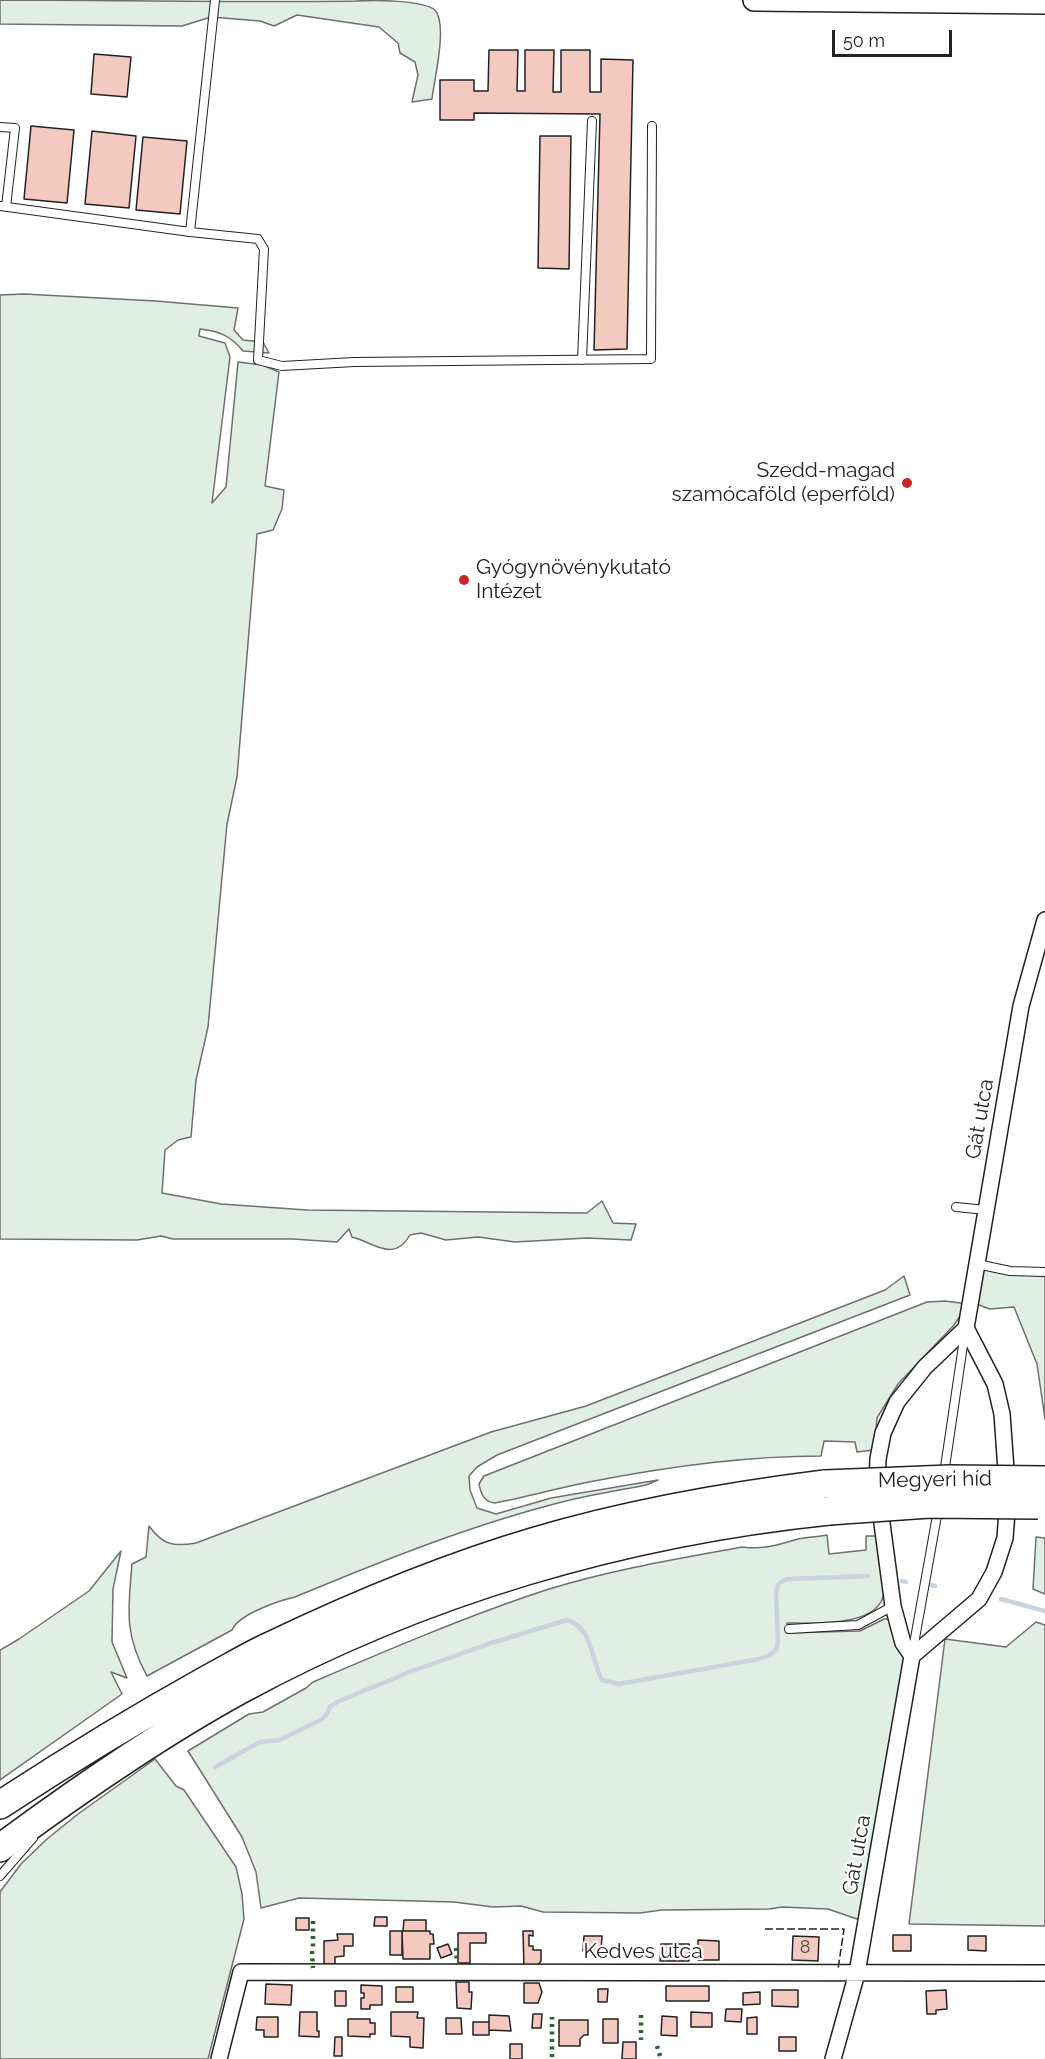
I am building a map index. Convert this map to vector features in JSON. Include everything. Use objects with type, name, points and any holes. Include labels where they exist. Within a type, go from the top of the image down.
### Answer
[{"type":"highway","name":"Megyeri híd","points":[[0,1804],[129,1724],[268,1647],[406,1586],[514,1548],[606,1523],[730,1497],[825,1484],[949,1479],[1045,1480]]},
{"type":"highway","name":"Megyeri híd","points":[[0,1848],[68,1798],[144,1747],[240,1690],[342,1640],[411,1611],[491,1582],[591,1552],[684,1532],[783,1516],[929,1504],[1045,1505]]},
{"type":"street","points":[[754,0],[1045,3]]},
{"type":"street","name":"Gát utca","points":[[966,1328],[1021,1006],[1045,920]]},
{"type":"street","points":[[966,1328],[995,1384],[1002,1414],[1008,1497],[1005,1538],[994,1572],[979,1599],[912,1656],[903,1642],[893,1606],[876,1468],[883,1432],[897,1402],[925,1367],[966,1328]]},
{"type":"street","name":"Gát utca","points":[[833,2059],[857,1973],[912,1656]]},
{"type":"street","name":"Kedves utca","points":[[219,2059],[242,1972],[1045,1973]]},
{"type":"lane","points":[[190,232],[215,0]]},
{"type":"lane","points":[[582,360],[592,121]]},
{"type":"lane","points":[[0,127],[15,128],[3,206],[258,239],[264,249],[258,360],[282,366],[354,362],[651,359],[652,126]]},
{"type":"lane","points":[[956,1207],[986,1210]]},
{"type":"lane","points":[[977,1264],[1010,1271],[1045,1272]]},
{"type":"lane","points":[[942,1487],[966,1328]]},
{"type":"lane","points":[[912,1656],[940,1498]]},
{"type":"lane","points":[[789,1629],[858,1625],[893,1606]]},
{"type":"lane","points":[[0,1876],[68,1798]]},
{"type":"green space","points":[[0,0],[398,1],[420,4],[435,10],[439,17],[439,53],[432,99],[412,102],[418,75],[415,62],[400,53],[398,43],[379,27],[297,15],[274,26],[260,21],[211,17],[182,26],[0,24]]},
{"type":"green space","points":[[24,294],[238,308],[234,330],[243,340],[263,342],[269,353],[243,351],[224,335],[200,329],[199,336],[225,343],[230,357],[212,503],[226,487],[238,362],[262,365],[279,372],[265,486],[284,490],[282,509],[273,530],[257,534],[237,777],[227,824],[208,1027],[196,1080],[191,1137],[178,1140],[165,1150],[162,1193],[221,1204],[307,1210],[587,1213],[602,1201],[613,1223],[636,1224],[631,1240],[587,1238],[515,1242],[478,1237],[446,1240],[421,1233],[410,1235],[404,1243],[391,1250],[352,1237],[349,1229],[337,1242],[293,1239],[173,1239],[161,1236],[137,1240],[0,1239],[0,295]]},
{"type":"green space","points":[[977,1264],[1045,1273],[1045,1419],[1037,1364],[1014,1307],[990,1309],[971,1302]]},
{"type":"green space","points":[[904,1276],[910,1295],[497,1455],[477,1467],[469,1476],[470,1490],[477,1508],[496,1514],[551,1498],[658,1480],[646,1485],[535,1509],[396,1556],[260,1609],[242,1619],[232,1630],[147,1676],[134,1647],[129,1609],[132,1564],[146,1557],[149,1526],[159,1537],[169,1543],[181,1545],[196,1543],[491,1432],[586,1406],[885,1290]]},
{"type":"green space","points":[[945,1301],[968,1304],[954,1325],[898,1384],[877,1418],[874,1450],[857,1452],[855,1442],[824,1441],[821,1456],[733,1460],[675,1467],[589,1482],[495,1503],[488,1501],[482,1494],[479,1484],[484,1476],[927,1302]]},
{"type":"green space","points":[[827,1535],[829,1554],[866,1550],[866,1536],[878,1536],[884,1584],[880,1603],[872,1612],[844,1621],[787,1623],[786,1633],[860,1631],[884,1619],[890,1619],[905,1658],[875,1842],[869,1855],[868,1888],[860,1920],[828,1909],[782,1907],[662,1910],[640,1913],[543,1912],[521,1906],[493,1907],[454,1902],[299,1898],[261,1908],[256,1872],[242,1837],[188,1751],[249,1714],[263,1712],[313,1682],[516,1600],[619,1571],[742,1547],[757,1548]]},
{"type":"green space","points":[[1036,1537],[1045,1538],[1045,1594],[1033,1589]]},
{"type":"green space","points":[[121,1551],[113,1589],[112,1642],[127,1678],[111,1672],[122,1694],[0,1780],[0,1650],[89,1591]]},
{"type":"green space","points":[[1036,1622],[1045,1625],[1045,1926],[909,1924],[945,1639],[1006,1647]]},
{"type":"green space","points":[[155,1759],[176,1786],[184,1790],[236,1867],[242,1894],[244,1919],[208,2059],[0,2059],[0,1892],[21,1864],[47,1839]]},
{"type":"building","points":[[489,50],[518,50],[517,91],[525,91],[525,50],[554,50],[553,92],[561,92],[561,50],[590,50],[590,92],[601,92],[601,59],[633,60],[627,349],[594,350],[600,114],[474,113],[474,120],[440,120],[440,80],[474,80],[474,91],[488,91]]},
{"type":"building","points":[[94,54],[131,57],[127,97],[91,94]]},
{"type":"building","points":[[31,126],[74,130],[67,203],[24,199]]},
{"type":"building","points":[[92,131],[136,136],[129,208],[85,204]]},
{"type":"building","points":[[540,136],[571,136],[569,269],[538,268]]},
{"type":"building","points":[[143,137],[187,141],[180,214],[136,210]]},
{"type":"building","points":[[375,1917],[387,1917],[387,1926],[374,1926]]},
{"type":"building","points":[[296,1918],[309,1918],[309,1930],[296,1930]]},
{"type":"building","points":[[404,1920],[426,1920],[426,1931],[403,1931]]},
{"type":"building","points":[[390,1931],[402,1931],[402,1955],[390,1955]]},
{"type":"building","points":[[402,1931],[430,1931],[430,1934],[433,1934],[434,1944],[430,1944],[430,1959],[403,1959]]},
{"type":"building","points":[[523,1931],[533,1931],[533,1936],[529,1935],[529,1946],[533,1946],[533,1950],[541,1950],[541,1961],[536,1968],[524,1968]]},
{"type":"building","points":[[458,1933],[486,1933],[486,1943],[470,1943],[470,1963],[458,1963]]},
{"type":"building","points":[[337,1934],[353,1934],[353,1946],[344,1946],[344,1956],[335,1957],[335,1964],[324,1964],[324,1941],[338,1940]]},
{"type":"building","points":[[893,1935],[911,1935],[911,1951],[893,1951]]},
{"type":"building","points":[[584,1936],[602,1936],[601,1952],[583,1951]]},
{"type":"building","points":[[793,1936],[819,1937],[818,1961],[792,1960]]},
{"type":"building","points":[[968,1936],[986,1936],[986,1951],[968,1950]]},
{"type":"building","points":[[698,1940],[719,1941],[719,1960],[698,1960]]},
{"type":"building","points":[[448,1944],[452,1954],[441,1958],[437,1948]]},
{"type":"building","points":[[661,1944],[689,1944],[689,1961],[660,1961]]},
{"type":"building","points":[[456,1982],[469,1982],[469,1992],[472,1992],[471,2009],[457,2008]]},
{"type":"building","points":[[524,1983],[539,1983],[542,1992],[538,2003],[524,2003]]},
{"type":"building","points":[[266,1984],[292,1985],[291,2005],[265,2004]]},
{"type":"building","points":[[361,1985],[382,1986],[382,2005],[370,2005],[370,2009],[361,2009],[361,1998],[364,1998],[364,1993],[361,1993]]},
{"type":"building","points":[[666,1986],[709,1986],[709,2001],[666,2001]]},
{"type":"building","points":[[396,1987],[413,1987],[413,2002],[396,2002]]},
{"type":"building","points":[[598,1989],[608,1989],[607,2002],[598,2002]]},
{"type":"building","points":[[772,1990],[798,1990],[798,2007],[772,2006]]},
{"type":"building","points":[[946,1990],[947,2009],[936,2010],[936,2014],[927,2014],[926,1991]]},
{"type":"building","points":[[335,1991],[346,1991],[346,2006],[335,2006]]},
{"type":"building","points":[[760,1992],[760,2004],[743,2005],[743,1993]]},
{"type":"building","points":[[726,2009],[742,2009],[741,2022],[725,2021]]},
{"type":"building","points":[[300,2012],[317,2012],[319,2037],[299,2036]]},
{"type":"building","points":[[391,2012],[418,2012],[417,2018],[424,2018],[423,2048],[410,2047],[410,2037],[391,2036]]},
{"type":"building","points":[[691,2012],[712,2013],[712,2027],[691,2027]]},
{"type":"building","points":[[533,2014],[542,2014],[541,2028],[532,2028]]},
{"type":"building","points":[[489,2015],[509,2016],[511,2031],[489,2030]]},
{"type":"building","points":[[662,2016],[677,2017],[677,2036],[661,2035]]},
{"type":"building","points":[[257,2017],[278,2017],[278,2037],[264,2037],[264,2030],[256,2030]]},
{"type":"building","points":[[757,2017],[757,2034],[747,2034],[747,2018]]},
{"type":"building","points":[[446,2018],[461,2018],[462,2034],[446,2034]]},
{"type":"building","points":[[348,2019],[370,2019],[370,2023],[375,2023],[375,2034],[370,2034],[370,2037],[348,2036]]},
{"type":"building","points":[[603,2019],[618,2019],[618,2043],[603,2043]]},
{"type":"building","points":[[559,2020],[588,2020],[588,2035],[580,2039],[580,2046],[559,2046]]},
{"type":"building","points":[[473,2022],[489,2022],[489,2035],[473,2035]]},
{"type":"building","points":[[335,2037],[342,2037],[342,2056],[334,2056]]},
{"type":"building","points":[[779,2037],[796,2037],[796,2051],[779,2051]]},
{"type":"building","points":[[623,2042],[636,2042],[636,2059],[622,2059]]},
{"type":"building","points":[[510,2044],[522,2044],[522,2059],[510,2059]]},
{"type":"waterway","points":[[215,1767],[260,1742],[279,1740],[321,1720],[330,1707],[337,1702],[407,1673],[488,1644],[567,1620],[576,1624],[587,1637],[602,1680],[619,1684],[759,1659],[776,1650],[778,1642],[776,1593],[781,1582],[789,1579],[868,1576]]},
{"type":"waterway","points":[[902,1581],[906,1582]]},
{"type":"waterway","points":[[931,1585],[935,1586]]},
{"type":"waterway","points":[[1001,1599],[1045,1611]]},
{"type":"hedge","points":[[313,1921],[313,1948]]},
{"type":"hedge","points":[[456,1948],[457,1964]]},
{"type":"hedge","points":[[312,1951],[313,1968]]},
{"type":"hedge","points":[[641,2015],[641,2040]]},
{"type":"hedge","points":[[552,2017],[552,2057]]},
{"type":"hedge","points":[[657,2046],[661,2059]]},
{"type":"fence","points":[[765,1929],[844,1929],[838,1969]]},
{"type":"place","name":"Szedd-magad szamócaföld (eperföld)","points":[[907,483]]},
{"type":"place","name":"Gyógynövénykutató Intézet","points":[[464,580]]}]
